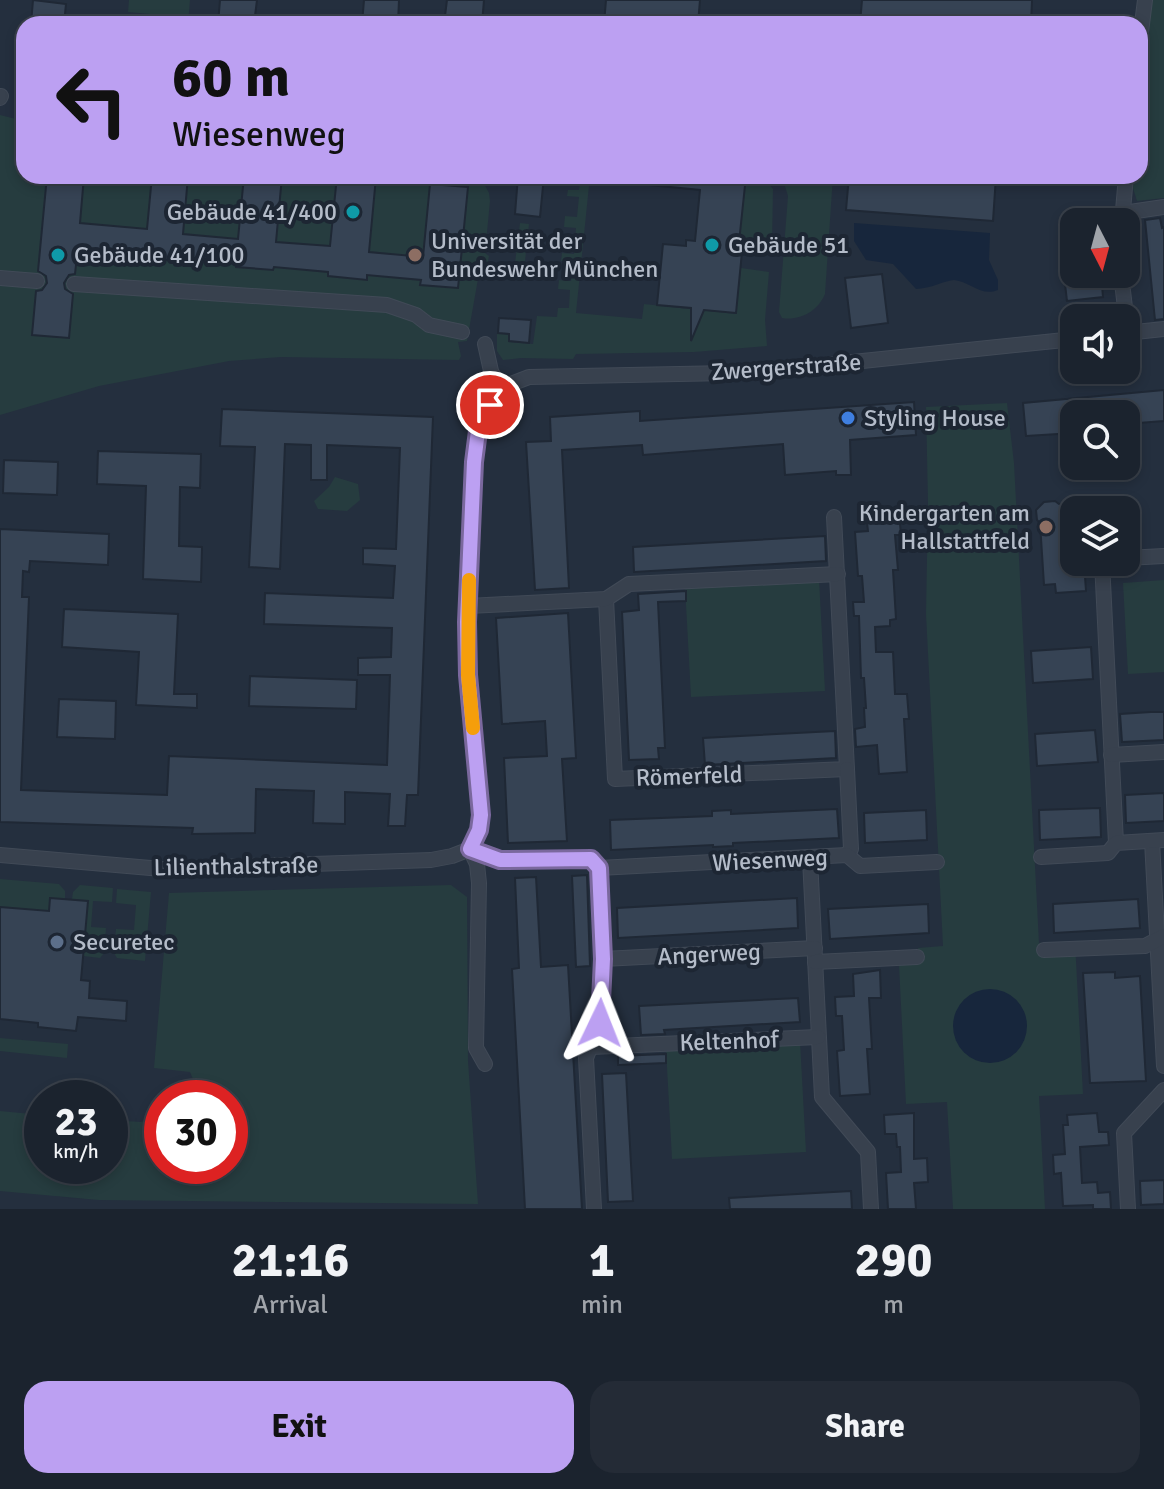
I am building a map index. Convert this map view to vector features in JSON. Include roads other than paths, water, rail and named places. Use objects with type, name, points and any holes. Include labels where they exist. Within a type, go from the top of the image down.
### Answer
[{"type":"street","points":[[1123,208],[1125,184]]},
{"type":"street","points":[[1140,213],[1164,207]]},
{"type":"street","points":[[0,278],[37,281]]},
{"type":"street","points":[[74,284],[387,305],[416,315],[429,325],[462,332]]},
{"type":"street","points":[[1140,332],[1164,329]]},
{"type":"street","name":"Zwergerstraße","points":[[500,392],[529,377],[760,371],[1060,340]]},
{"type":"street","points":[[485,344],[500,392],[478,431],[468,606],[468,675],[481,815],[479,830],[470,849],[477,864],[479,883],[476,1048],[485,1064]]},
{"type":"street","points":[[834,517],[851,849],[847,855]]},
{"type":"street","points":[[1140,557],[1164,556]]},
{"type":"street","points":[[468,606],[606,599],[629,584],[838,574]]},
{"type":"street","points":[[1041,857],[1108,853],[1116,843],[1103,576]]},
{"type":"street","name":"Römerfeld","points":[[606,599],[615,779],[847,769]]},
{"type":"street","points":[[1111,755],[1164,752]]},
{"type":"street","points":[[1116,843],[1158,841],[1164,1066]]},
{"type":"street","name":"Lilienthalstraße","points":[[0,855],[162,869],[431,860],[470,849]]},
{"type":"street","name":"Wiesenweg","points":[[470,849],[500,860],[595,864],[810,859],[847,855],[860,866],[937,862]]},
{"type":"street","points":[[810,859],[822,1097],[868,1152],[871,1209]]},
{"type":"street","points":[[594,1209],[586,1058],[600,1023],[603,959],[595,864]]},
{"type":"street","points":[[1044,950],[1145,946],[1161,938]]},
{"type":"street","name":"Angerweg","points":[[603,959],[815,955],[917,957]]},
{"type":"street","name":"Keltenhof","points":[[592,1047],[818,1037]]},
{"type":"street","points":[[1128,1209],[1124,1133],[1164,1090]]},
{"type":"water","points":[[854,223],[990,233],[989,260],[998,280],[998,290],[986,292],[954,280],[916,289],[893,264],[866,260],[854,241]]},
{"type":"water","points":[[990,989],[1011,995],[1021,1005],[1027,1026],[1021,1047],[1011,1057],[990,1063],[969,1057],[959,1047],[953,1026],[959,1005],[969,995]]},
{"type":"place","name":"Gebäude 41/400","points":[[353,212]]},
{"type":"place","name":"Gebäude 51","points":[[712,245]]},
{"type":"place","name":"Gebäude 41/100","points":[[58,255]]},
{"type":"place","name":"Universität der Bundeswehr München","points":[[415,255]]},
{"type":"place","name":"Styling House","points":[[848,418]]},
{"type":"place","name":"Kindergarten am Hallstattfeld","points":[[1046,527]]},
{"type":"place","name":"Securetec","points":[[57,942]]}]
